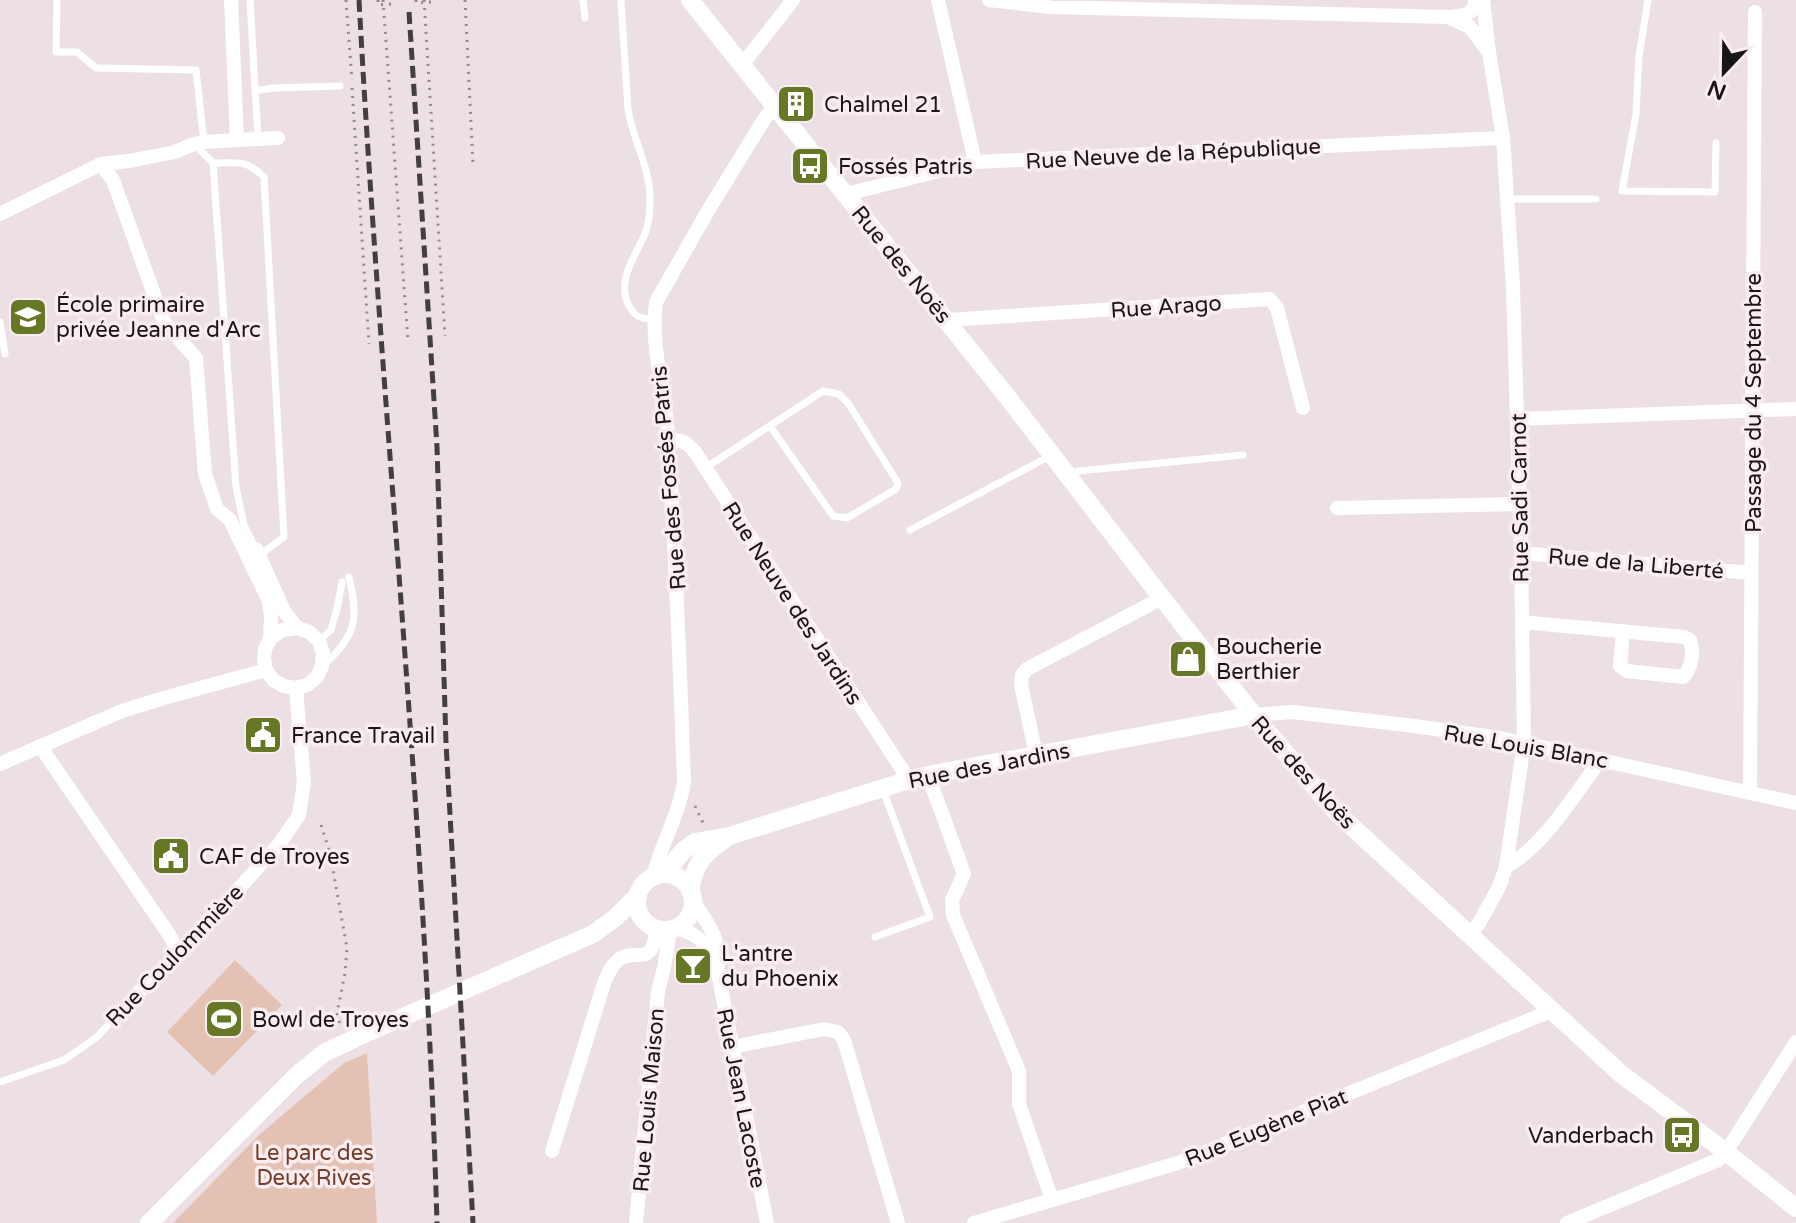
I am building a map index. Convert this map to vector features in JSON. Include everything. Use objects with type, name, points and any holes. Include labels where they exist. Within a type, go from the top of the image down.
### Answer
[{"type":"street","points":[[231,0],[237,140]]},
{"type":"street","name":"Rue des Noës","points":[[690,0],[947,320],[1254,715],[1336,812],[1621,1074],[1796,1208]]},
{"type":"street","points":[[742,65],[793,0]]},
{"type":"street","points":[[938,0],[975,162]]},
{"type":"street","points":[[989,0],[1050,7],[1196,5],[1449,17],[1471,13],[1475,0]]},
{"type":"street","name":"Rue Sadi Carnot","points":[[1469,934],[1478,925],[1499,887],[1506,867],[1524,743],[1513,286],[1503,138],[1483,0]]},
{"type":"street","name":"Passage du 4 Septembre","points":[[1750,793],[1755,12]]},
{"type":"street","points":[[1449,17],[1470,27],[1489,52]]},
{"type":"street","name":"Rue des Fossés Patris","points":[[658,876],[656,862],[682,797],[684,782],[677,590],[656,302],[774,107]]},
{"type":"street","points":[[0,214],[101,164],[175,152],[199,143],[278,138]]},
{"type":"street","name":"Rue Neuve de la République","points":[[846,194],[975,162],[1503,138]]},
{"type":"street","points":[[101,164],[113,180],[164,322],[196,358],[205,474],[217,509],[230,520],[255,555],[284,611],[297,628]]},
{"type":"street","name":"Rue Arago","points":[[947,320],[1270,299],[1277,308],[1303,408]]},
{"type":"street","points":[[1518,419],[1796,409]]},
{"type":"street","name":"Rue Neuve des Jardins","points":[[668,440],[688,443],[909,780]]},
{"type":"street","points":[[1337,508],[1520,504]]},
{"type":"street","name":"Rue de la Liberté","points":[[1521,553],[1751,573]]},
{"type":"street","points":[[255,555],[271,618],[270,639],[264,659],[266,670],[273,680],[296,688],[307,685],[317,677],[323,653],[319,641],[309,632],[297,628],[282,630],[270,639]]},
{"type":"street","points":[[1036,755],[1021,684],[1022,675],[1027,669],[1162,598]]},
{"type":"street","points":[[1522,622],[1623,631],[1684,637],[1690,640],[1692,647],[1689,671],[1683,677],[1627,671],[1620,666],[1623,631]]},
{"type":"street","points":[[0,764],[122,711],[266,670]]},
{"type":"street","name":"Rue Coulommière","points":[[139,992],[179,955],[280,843],[299,815],[304,782],[296,688]]},
{"type":"street","name":"Rue Louis Blanc","points":[[1254,715],[1292,712],[1524,743],[1796,803]]},
{"type":"street","name":"Rue des Jardins","points":[[658,876],[695,842],[729,836],[909,780],[1254,715]]},
{"type":"street","points":[[40,746],[170,936],[179,955]]},
{"type":"street","points":[[1506,867],[1537,845],[1601,759]]},
{"type":"street","points":[[928,775],[964,874],[952,900],[953,915],[1019,1071],[1019,1104],[1052,1200]]},
{"type":"street","name":"Rue des Jardins","points":[[692,896],[693,874],[698,863],[710,849],[729,836]]},
{"type":"street","points":[[149,1223],[297,1075],[324,1053],[593,934],[627,925],[663,928],[689,917],[692,896],[679,879],[658,876],[642,885],[638,895],[615,918],[593,934]]},
{"type":"street","points":[[638,895],[643,920],[663,928]]},
{"type":"street","name":"Rue Jean Lacoste","points":[[692,896],[717,940],[718,973]]},
{"type":"street","points":[[552,1151],[605,980],[614,964],[622,958],[648,953],[654,948],[663,928]]},
{"type":"street","name":"Rue Jean Lacoste","points":[[663,928],[699,936],[707,945],[718,973],[767,1223]]},
{"type":"street","name":"Rue Louis Maison","points":[[636,1223],[658,991],[664,968],[663,928]]},
{"type":"street","name":"Rue Eugène Piat","points":[[974,1223],[1178,1163],[1551,1011]]},
{"type":"street","points":[[732,1047],[824,1029],[838,1032],[844,1040],[898,1223]]},
{"type":"street","points":[[1567,1223],[1718,1160],[1796,1042]]},
{"type":"lane","points":[[57,0],[56,52],[77,52],[96,68],[196,70],[199,143],[213,163],[236,487],[244,525],[255,555],[284,537],[264,177],[254,166],[241,162],[213,163]]},
{"type":"lane","points":[[250,0],[258,139]]},
{"type":"lane","points":[[583,0],[585,18]]},
{"type":"lane","points":[[621,0],[628,110],[650,190],[647,229],[628,270],[625,292],[633,312],[641,318],[655,320]]},
{"type":"lane","points":[[1648,0],[1639,56],[1636,114],[1622,191],[1715,192],[1716,143]]},
{"type":"lane","points":[[255,91],[340,86]]},
{"type":"lane","points":[[1508,199],[1596,199]]},
{"type":"lane","points":[[0,322],[5,354]]},
{"type":"lane","points":[[705,468],[823,391],[839,394],[848,403],[898,483],[896,489],[847,518],[836,518],[770,426]]},
{"type":"lane","points":[[910,530],[1052,455]]},
{"type":"lane","points":[[1068,475],[1078,471],[1243,455]]},
{"type":"lane","points":[[319,641],[331,630],[345,580],[354,604],[349,638],[322,666]]},
{"type":"lane","points":[[875,937],[930,917],[882,788]]},
{"type":"lane","name":"Rue Coulommière","points":[[0,1082],[64,1060],[97,1037],[139,992]]},
{"type":"path","points":[[346,0],[369,344]]},
{"type":"path","points":[[378,0],[378,5],[384,2],[391,4],[390,0]]},
{"type":"path","points":[[416,0],[416,3],[432,0]]},
{"type":"path","points":[[465,0],[473,164]]},
{"type":"path","points":[[424,1],[445,336]]},
{"type":"path","points":[[384,2],[408,341]]},
{"type":"path","points":[[694,803],[708,831]]},
{"type":"path","points":[[321,825],[330,853],[347,948],[337,1013],[342,1032]]},
{"type":"green space","name":"Bowl de Troyes","points":[[235,960],[282,1005],[213,1076],[167,1032]]},
{"type":"green space","name":"Le parc des Deux Rives","points":[[367,1053],[377,1223],[173,1223],[260,1134],[344,1063]]},
{"type":"railway","points":[[359,0],[423,917],[437,1223]]},
{"type":"railway","points":[[409,12],[437,447],[446,743],[473,1223]]},
{"type":"place","name":"Chalmel 21","points":[[796,104]]},
{"type":"place","name":"Fossés Patris","points":[[810,166]]},
{"type":"place","name":"École primaire privée Jeanne d'Arc","points":[[28,317]]},
{"type":"place","name":"Boucherie Berthier","points":[[1188,659]]},
{"type":"place","name":"France Travail","points":[[263,735]]},
{"type":"place","name":"CAF de Troyes","points":[[171,856]]},
{"type":"place","name":"L'antre du Phoenix","points":[[693,966]]},
{"type":"place","name":"Bowl de Troyes","points":[[224,1019]]},
{"type":"place","name":"Vanderbach","points":[[1682,1135]]}]
